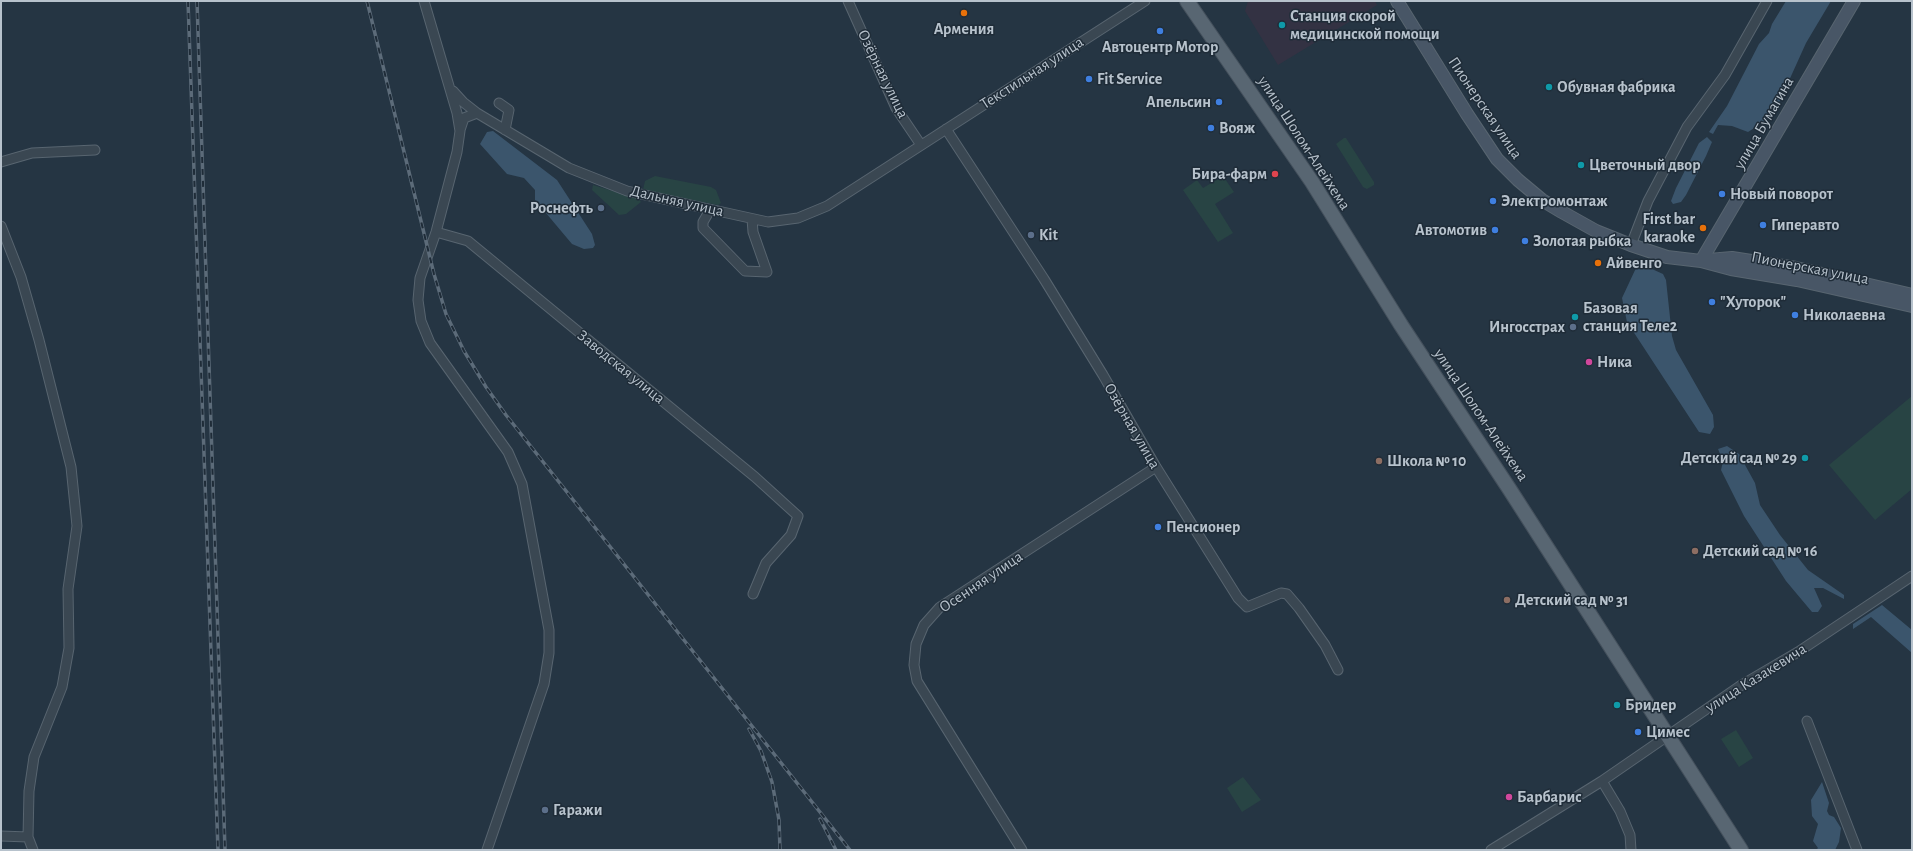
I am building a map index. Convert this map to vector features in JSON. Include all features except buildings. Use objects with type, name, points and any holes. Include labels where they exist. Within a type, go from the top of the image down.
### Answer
[{"type":"main road","name":"улица Шолом-Алейхема","points":[[1187,1],[1312,182],[1401,325],[1510,490],[1624,670],[1741,850]]},
{"type":"main road","name":"Пионерская улица","points":[[1397,1],[1484,141],[1509,172],[1542,200],[1562,212],[1596,231],[1667,257],[1702,261],[1731,269],[1798,280],[1912,306]]},
{"type":"main road","name":"улица Бумагина","points":[[1702,261],[1854,1]]},
{"type":"main road","name":"Пионерская улица","points":[[1702,261],[1732,258],[1788,267],[1912,295]]},
{"type":"street","points":[[424,1],[448,79],[457,112],[460,131]]},
{"type":"street","name":"Озёрная улица","points":[[848,1],[896,108],[921,145]]},
{"type":"street","name":"Текстильная улица","points":[[921,145],[1144,1]]},
{"type":"street","points":[[1631,245],[1648,202],[1687,127],[1724,75],[1767,1]]},
{"type":"street","name":"Дальняя улица","points":[[448,79],[456,96],[477,112],[569,168],[627,191],[768,222],[798,218],[827,206],[921,145]]},
{"type":"street","points":[[499,103],[509,110],[505,130]]},
{"type":"street","points":[[477,112],[464,118],[460,131],[457,152],[436,232],[420,278],[418,300],[421,321],[430,343],[508,452],[522,484],[549,630],[549,653],[544,684],[487,850]]},
{"type":"street","name":"Озёрная улица","points":[[946,129],[1044,279],[1103,375],[1156,467],[1242,604],[1247,607],[1281,593],[1287,594],[1299,608],[1325,645],[1338,670]]},
{"type":"street","points":[[1,162],[32,153],[95,150]]},
{"type":"street","points":[[710,210],[703,222],[703,228],[745,271],[767,272],[753,232],[752,219]]},
{"type":"street","points":[[1,226],[21,277],[39,340],[71,467],[77,526],[68,589],[69,648],[62,687],[34,757],[29,791],[28,837],[33,850]]},
{"type":"street","name":"Заводская улица","points":[[436,232],[468,241],[731,457],[798,516],[791,535],[766,563],[753,594]]},
{"type":"street","name":"Осенняя улица","points":[[1022,850],[917,681],[914,665],[916,644],[924,625],[940,606],[1156,467]]},
{"type":"street","name":"улица Казакевича","points":[[1602,781],[1740,686],[1798,652],[1912,576]]},
{"type":"street","points":[[1807,721],[1857,850]]},
{"type":"street","points":[[1491,850],[1602,781],[1620,811],[1630,835],[1632,850]]},
{"type":"street","points":[[1,836],[28,837]]},
{"type":"shaded area","points":[[1248,1],[1375,1],[1377,5],[1278,65],[1245,11]]},
{"type":"shaded area","points":[[1786,1],[1831,1],[1806,43],[1773,116],[1748,132],[1732,126],[1718,125],[1713,134],[1709,132],[1727,106],[1759,44],[1769,33],[1772,24]]},
{"type":"shaded area","points":[[493,131],[557,180],[592,234],[595,245],[593,248],[584,249],[572,244],[535,200],[535,190],[524,178],[507,174],[480,144],[487,132]]},
{"type":"shaded area","points":[[1707,137],[1712,142],[1706,156],[1686,195],[1681,202],[1673,204],[1671,201],[1676,188],[1699,143]]},
{"type":"shaded area","points":[[1643,265],[1663,274],[1666,280],[1672,336],[1676,350],[1713,415],[1714,427],[1710,434],[1699,432],[1627,322],[1622,298],[1636,268]]},
{"type":"shaded area","points":[[1727,446],[1739,454],[1755,483],[1760,505],[1780,535],[1808,570],[1844,595],[1844,599],[1823,588],[1814,588],[1822,606],[1818,612],[1812,612],[1786,581],[1744,516],[1721,470],[1723,461],[1718,449]]},
{"type":"shaded area","points":[[1882,605],[1912,630],[1912,653],[1871,617],[1853,629],[1853,624]]},
{"type":"shaded area","points":[[1822,782],[1829,803],[1827,811],[1829,815],[1834,817],[1841,828],[1839,842],[1835,850],[1816,850],[1818,848],[1813,841],[1818,824],[1812,816],[1811,800]]},
{"type":"green space","points":[[1346,138],[1374,182],[1374,185],[1367,189],[1363,187],[1336,144]]},
{"type":"green space","points":[[655,176],[711,187],[716,190],[721,203],[718,205],[643,190],[645,181]]},
{"type":"green space","points":[[1223,176],[1234,192],[1215,204],[1233,233],[1218,242],[1183,190],[1197,180],[1203,188]]},
{"type":"green space","points":[[593,185],[639,199],[641,202],[626,214],[619,215],[592,190]]},
{"type":"green space","points":[[1912,396],[1912,489],[1875,520],[1829,465]]},
{"type":"green space","points":[[1736,730],[1753,758],[1739,767],[1721,739]]},
{"type":"green space","points":[[1243,777],[1261,800],[1242,812],[1227,788]]},
{"type":"railway","points":[[188,1],[218,850]]},
{"type":"railway","points":[[197,1],[225,850]]},
{"type":"railway","points":[[367,1],[434,274],[446,314],[464,351],[486,387],[506,415],[850,850]]},
{"type":"railway","points":[[749,729],[761,751],[772,782],[779,820],[780,850]]},
{"type":"railway","points":[[820,819],[836,850]]},
{"type":"place","name":"Армения","points":[[964,13]]},
{"type":"place","name":"Станция скорой медицинской помощи","points":[[1282,25]]},
{"type":"place","name":"Автоцентр Мотор","points":[[1160,31]]},
{"type":"place","name":"Fit Service","points":[[1089,79]]},
{"type":"place","name":"Обувная фабрика","points":[[1549,87]]},
{"type":"place","name":"Апельсин","points":[[1219,102]]},
{"type":"place","name":"Вояж","points":[[1211,128]]},
{"type":"place","name":"Цветочный двор","points":[[1581,165]]},
{"type":"place","name":"Бира-фарм","points":[[1275,174]]},
{"type":"place","name":"Новый поворот","points":[[1722,194]]},
{"type":"place","name":"Электромонтаж","points":[[1493,201]]},
{"type":"place","name":"Роснефть","points":[[601,208]]},
{"type":"place","name":"Гиперавто","points":[[1763,225]]},
{"type":"place","name":"First bar karaoke","points":[[1703,228]]},
{"type":"place","name":"Автомотив","points":[[1495,230]]},
{"type":"place","name":"Kit","points":[[1031,235]]},
{"type":"place","name":"Золотая рыбка","points":[[1525,241]]},
{"type":"place","name":"Айвенго","points":[[1598,263]]},
{"type":"place","name":"\"Хуторок\"","points":[[1712,302]]},
{"type":"place","name":"Николаевна","points":[[1795,315]]},
{"type":"place","name":"Базовая станция Теле2","points":[[1575,317]]},
{"type":"place","name":"Ингосстрах","points":[[1573,327]]},
{"type":"place","name":"Ника","points":[[1589,362]]},
{"type":"place","name":"Детский сад № 29","points":[[1805,458]]},
{"type":"place","name":"Школа № 10","points":[[1379,461]]},
{"type":"place","name":"Пенсионер","points":[[1158,527]]},
{"type":"place","name":"Детский сад № 16","points":[[1695,551]]},
{"type":"place","name":"Детский сад № 31","points":[[1507,600]]},
{"type":"place","name":"Бридер","points":[[1617,705]]},
{"type":"place","name":"Цимес","points":[[1638,732]]},
{"type":"place","name":"Барбарис","points":[[1509,797]]},
{"type":"place","name":"Гаражи","points":[[545,810]]}]
